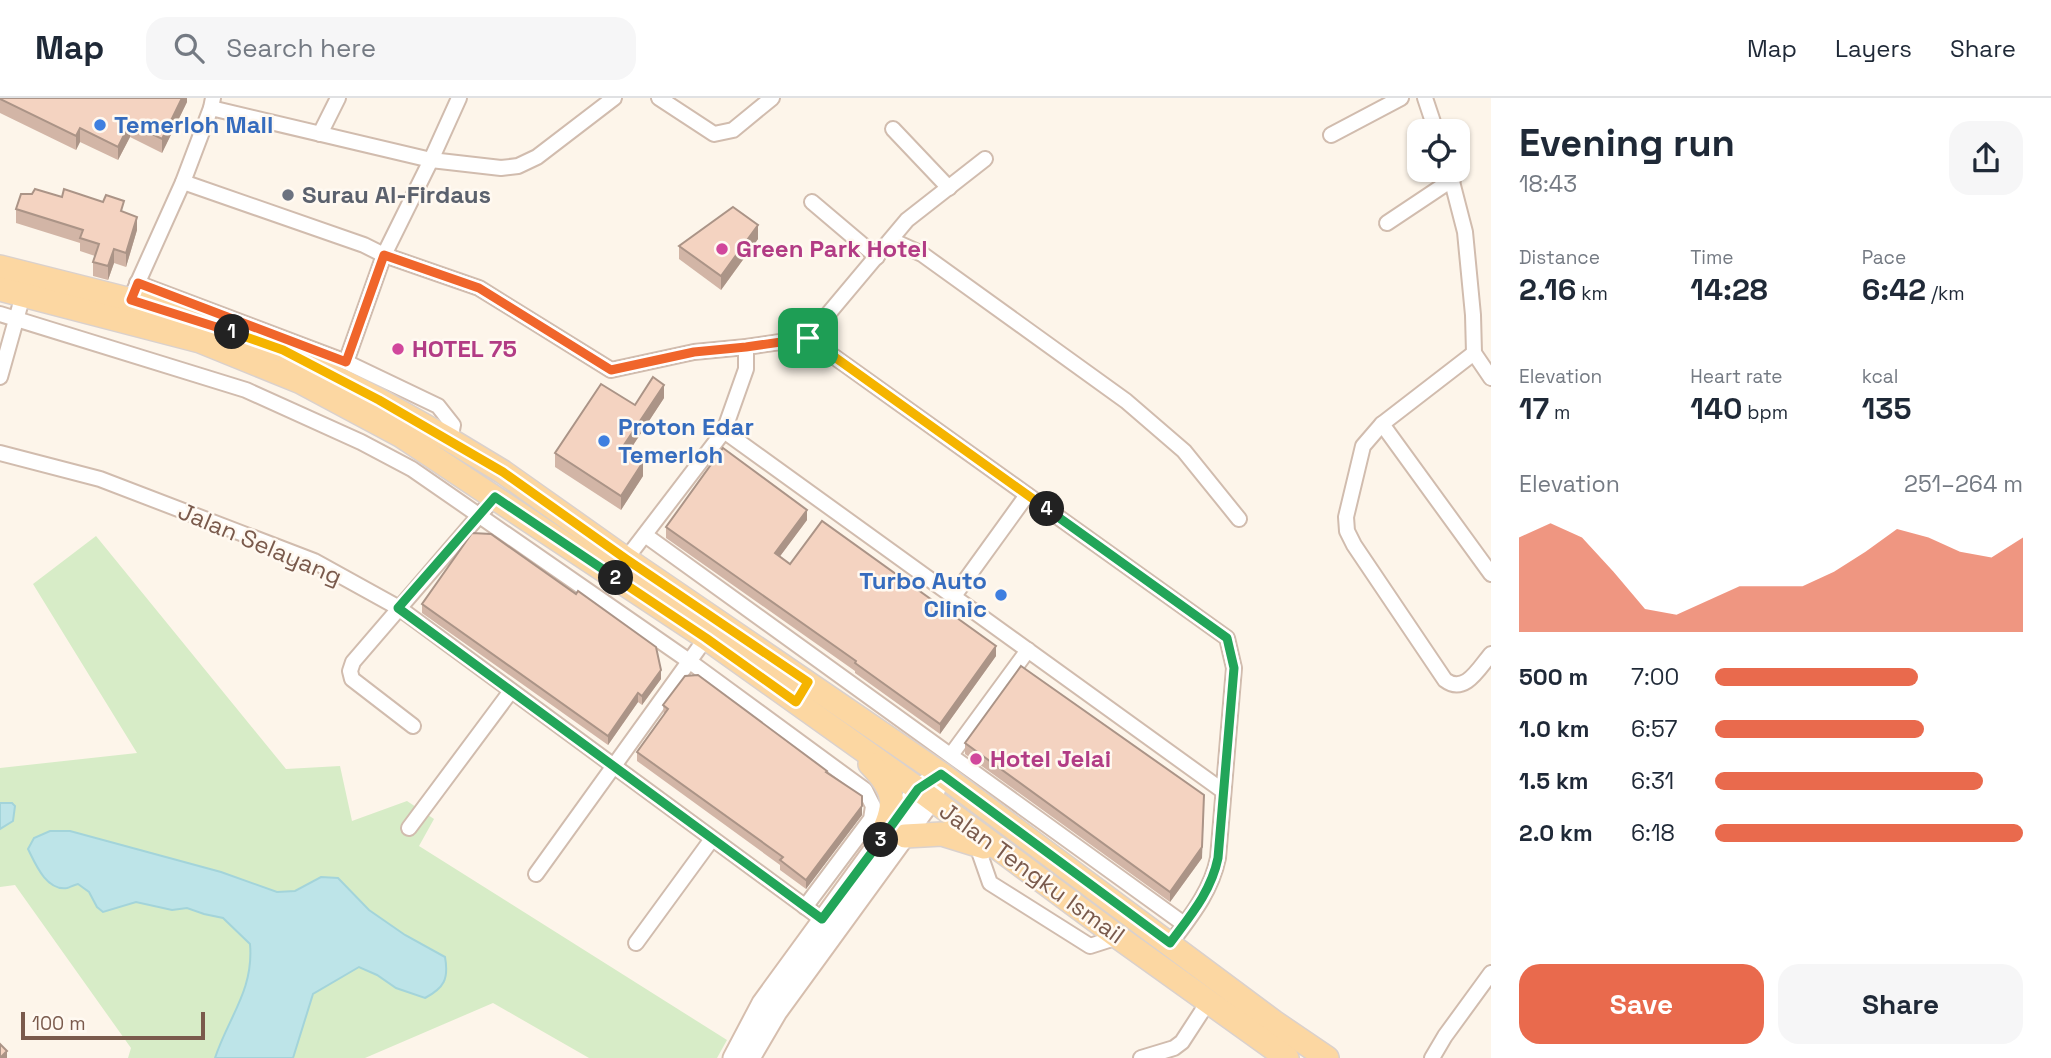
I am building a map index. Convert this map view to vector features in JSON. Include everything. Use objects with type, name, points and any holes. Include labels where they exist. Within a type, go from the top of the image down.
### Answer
[{"type":"main road","name":"Jalan Tengku Ismail","points":[[0,267],[134,292],[200,321],[283,350],[379,400],[503,472],[626,559],[802,692],[842,734],[1287,1058]]},
{"type":"main road","name":"Jalan Tengku Ismail","points":[[0,289],[200,341],[301,382],[400,435],[706,638],[802,692],[946,764],[1046,853],[1274,1022],[1327,1058]]},
{"type":"main road","points":[[751,1058],[878,845],[892,813],[892,800],[883,778],[842,734]]},
{"type":"main road","points":[[878,845],[925,794],[946,764]]},
{"type":"main road","points":[[733,1058],[762,1003],[905,836],[925,794]]},
{"type":"main road","points":[[905,836],[942,834],[976,844],[1013,860]]},
{"type":"main road","points":[[1046,853],[1041,870],[1070,902]]},
{"type":"street","points":[[320,134],[338,98]]},
{"type":"street","points":[[346,362],[384,255],[432,160],[459,98]]},
{"type":"street","points":[[450,440],[453,425],[438,406],[346,362],[134,292],[183,182],[212,103],[320,134],[432,160],[501,168],[518,166],[537,156],[614,98]]},
{"type":"street","points":[[659,98],[714,134],[733,130],[772,98]]},
{"type":"street","points":[[1331,135],[1401,98]]},
{"type":"street","points":[[1425,98],[1432,119]]},
{"type":"street","points":[[893,129],[949,188]]},
{"type":"street","points":[[183,182],[479,288],[611,370],[694,352],[808,338],[907,220],[985,159]]},
{"type":"street","points":[[1387,223],[1441,182]]},
{"type":"street","points":[[1453,182],[1465,232],[1474,353],[1491,378]]},
{"type":"street","points":[[812,202],[877,257]]},
{"type":"street","points":[[891,240],[922,254],[1126,401],[1184,452],[1239,519]]},
{"type":"street","points":[[0,377],[23,295]]},
{"type":"street","points":[[0,314],[246,390],[361,442],[412,469],[690,661],[838,770],[865,790],[873,806],[871,819],[805,907]]},
{"type":"street","points":[[808,338],[1227,638],[1234,668],[1218,858],[1205,897],[1170,943]]},
{"type":"street","points":[[626,559],[724,431],[746,369],[746,347]]},
{"type":"street","points":[[1474,353],[1382,424],[1363,446],[1346,517],[1347,531],[1354,545],[1445,680],[1460,686],[1491,654]]},
{"type":"street","points":[[1382,424],[1491,574]]},
{"type":"street","points":[[724,431],[1223,791]]},
{"type":"street","name":"Jalan Selayang","points":[[0,453],[100,479],[314,561],[398,608],[829,925]]},
{"type":"street","points":[[954,596],[1027,495]]},
{"type":"street","points":[[413,726],[352,680],[350,671],[354,662],[398,608],[495,497]]},
{"type":"street","name":"Jalan Tengku Ismail","points":[[645,534],[946,764],[1184,924]]},
{"type":"street","points":[[536,874],[706,638]]},
{"type":"street","points":[[946,764],[1027,650]]},
{"type":"street","points":[[410,828],[511,691]]},
{"type":"street","points":[[636,943],[712,839]]},
{"type":"street","points":[[976,844],[990,883],[1090,946],[1118,937]]},
{"type":"street","points":[[1432,1058],[1491,973]]},
{"type":"street","points":[[1141,1058],[1174,1048],[1182,1042],[1208,1002]]},
{"type":"green space","points":[[96,536],[286,769],[340,766],[352,821],[407,801],[434,819],[419,846],[727,1040],[717,1058],[589,1058],[493,1003],[365,1058],[128,1058],[131,1048],[15,885],[0,887],[0,768],[137,753],[33,584]]},
{"type":"water","points":[[0,803],[12,803],[15,806],[13,821],[0,829]]},
{"type":"water","points":[[50,831],[70,831],[221,872],[277,892],[295,891],[321,877],[338,878],[369,910],[405,935],[445,957],[444,982],[425,998],[396,988],[359,967],[313,994],[293,1058],[215,1058],[244,990],[248,976],[250,944],[223,918],[187,908],[172,910],[136,902],[103,912],[89,892],[78,884],[67,888],[53,885],[42,875],[28,849],[34,838]]},
{"type":"building","name":"Temerloh Mall","points":[[0,98],[182,98],[162,139],[130,123],[118,147],[80,128],[76,136]]},
{"type":"building","points":[[35,189],[62,197],[64,189],[103,202],[106,195],[124,201],[121,211],[137,217],[126,253],[114,249],[108,266],[93,262],[99,244],[80,238],[83,230],[16,209],[21,194],[32,194]]},
{"type":"building","name":"Green Park Hotel","points":[[733,207],[758,225],[721,276],[679,246]]},
{"type":"building","name":"Proton Edar Temerloh","points":[[653,377],[664,385],[622,448],[643,462],[621,496],[555,453],[601,384],[635,405]]},
{"type":"building","points":[[723,448],[807,510],[775,553],[790,564],[822,521],[996,646],[940,724],[855,663],[856,661],[666,527]]},
{"type":"building","points":[[472,533],[491,534],[576,594],[578,591],[656,647],[661,670],[642,696],[638,693],[608,736],[422,604]]},
{"type":"building","points":[[1021,666],[1204,795],[1202,847],[1170,892],[965,743]]},
{"type":"building","points":[[698,675],[862,796],[862,806],[806,880],[780,860],[783,857],[637,752],[668,709],[663,705],[685,676]]},
{"type":"building","points":[[0,1044],[7,1051],[0,1058]]},
{"type":"place","name":"Temerloh Mall","points":[[100,125]]},
{"type":"place","name":"Surau Al-Firdaus","points":[[288,195]]},
{"type":"place","name":"Green Park Hotel","points":[[722,249]]},
{"type":"place","name":"HOTEL 75","points":[[398,349]]},
{"type":"place","name":"Proton Edar Temerloh","points":[[604,441]]},
{"type":"place","name":"Turbo Auto Clinic","points":[[1001,595]]},
{"type":"place","name":"Hotel Jelai","points":[[976,759]]},
{"type":"route","points":[[384,255],[479,288],[611,370],[694,352],[808,338],[1227,638],[1234,668],[1218,858],[1205,897],[1170,943],[941,774],[918,789],[822,919],[398,608],[495,497],[706,638],[796,702],[808,682],[503,472],[450,440],[283,350],[131,300],[138,283],[346,362],[384,255]]}]
